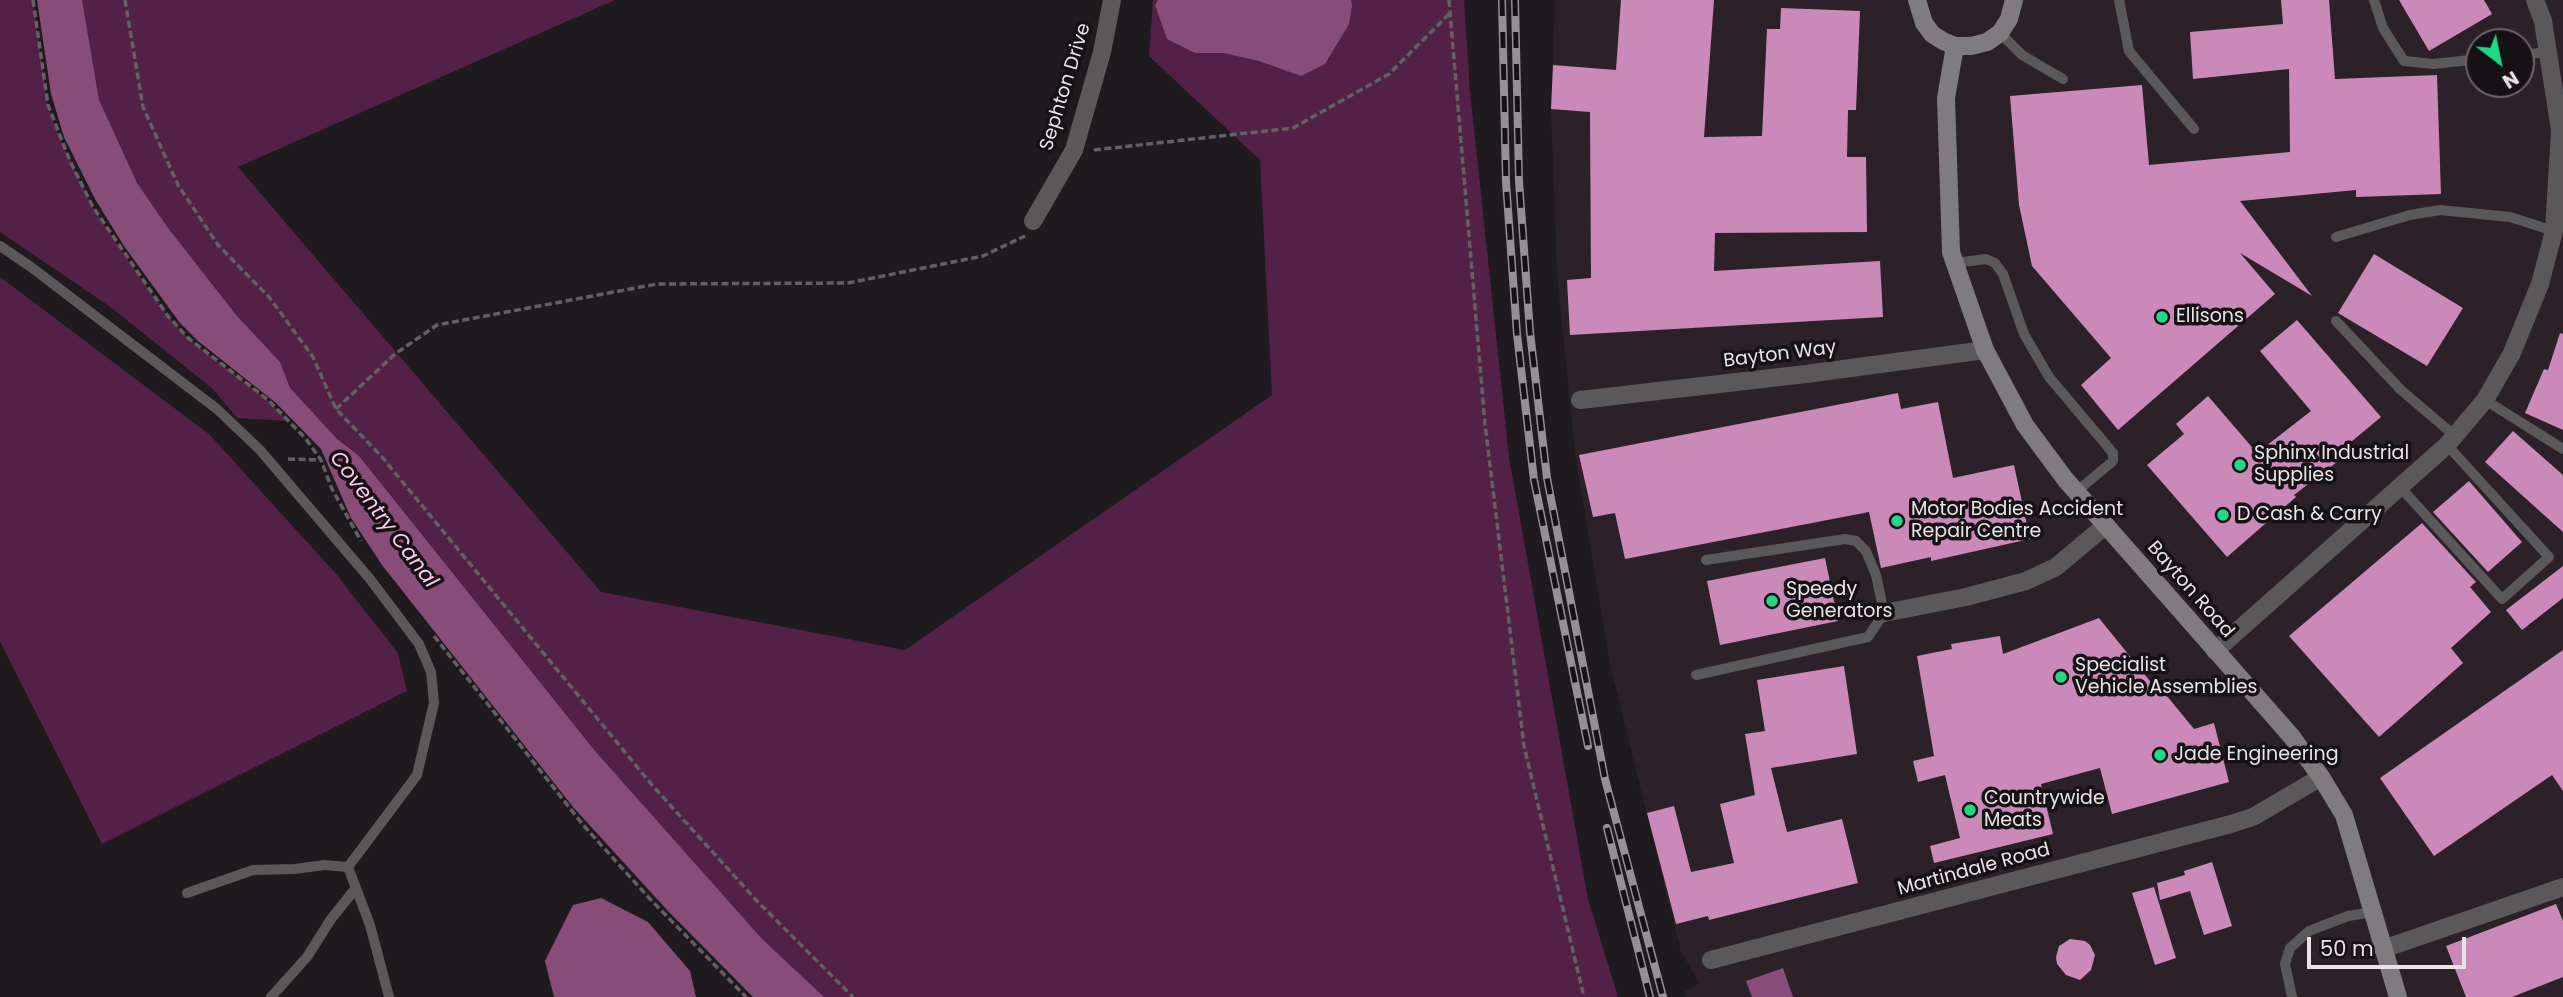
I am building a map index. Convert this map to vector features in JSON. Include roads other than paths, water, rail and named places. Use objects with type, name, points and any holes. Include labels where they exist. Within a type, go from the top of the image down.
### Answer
[{"type":"street","name":"Sephton Drive","points":[[1033,226],[1074,150],[1102,52],[1112,0]]},
{"type":"street","points":[[1917,0],[1919,12],[1932,34],[1955,46],[1987,42],[2000,33],[2009,19],[2014,0]]},
{"type":"street","points":[[2216,651],[2451,441],[2485,400],[2512,353],[2540,284],[2554,231],[2560,131],[2543,21],[2535,0]]},
{"type":"street","name":"Bayton Road","points":[[1955,46],[1946,98],[1951,253],[1985,350],[2025,425],[2076,492],[2292,737],[2321,777],[2344,816],[2398,997]]},
{"type":"street","name":"Bayton Way","points":[[1580,400],[1985,350]]},
{"type":"street","points":[[1884,613],[1966,597],[2026,581],[2056,568],[2106,525]]},
{"type":"street","name":"Martindale Road","points":[[1711,960],[2231,824],[2253,817],[2321,777]]},
{"type":"street","points":[[2383,949],[2563,887]]},
{"type":"lane","points":[[2119,0],[2129,51],[2194,129]]},
{"type":"lane","points":[[2374,0],[2383,28],[2404,61],[2434,64],[2465,61]]},
{"type":"lane","points":[[2000,33],[2022,55],[2063,79]]},
{"type":"lane","points":[[2535,53],[2547,52]]},
{"type":"lane","points":[[2336,237],[2410,215],[2440,210],[2510,217],[2554,231]]},
{"type":"lane","points":[[0,246],[217,409],[260,450],[370,579],[419,644],[431,672],[435,703],[417,775],[348,867]]},
{"type":"lane","points":[[1955,263],[1986,259],[1995,263],[2003,274],[2024,334],[2049,377],[2113,453],[2113,461],[2076,492]]},
{"type":"lane","points":[[2336,321],[2451,441],[2549,557],[2502,598],[2400,487]]},
{"type":"lane","points":[[2485,400],[2563,449]]},
{"type":"lane","points":[[1696,675],[1868,637],[1884,613],[1876,575],[1866,551],[1856,541],[1845,539],[1706,560]]},
{"type":"lane","points":[[187,892],[253,870],[324,865],[348,867]]},
{"type":"lane","points":[[348,867],[370,925],[389,997]]},
{"type":"lane","points":[[271,997],[307,957],[331,919],[356,888]]},
{"type":"lane","points":[[2292,997],[2284,964],[2290,948],[2309,931],[2348,916],[2372,912]]},
{"type":"water","name":"Coventry Canal","points":[[37,0],[82,0],[99,100],[137,183],[168,228],[236,315],[280,362],[290,388],[337,439],[359,456],[595,751],[762,939],[824,997],[753,997],[667,910],[573,807],[382,565],[351,518],[321,449],[276,403],[198,341],[180,323],[124,246],[95,199],[64,137],[51,94]]},
{"type":"water","points":[[1158,0],[1351,0],[1352,6],[1349,24],[1325,64],[1301,76],[1259,61],[1224,53],[1195,53],[1167,39],[1155,5]]},
{"type":"water","points":[[601,898],[648,922],[690,971],[696,997],[554,997],[545,961],[573,905]]},
{"type":"water","points":[[1783,968],[1793,997],[1752,997],[1746,981]]},
{"type":"railway","points":[[1502,0],[1506,182],[1517,334],[1534,480],[1588,746]]},
{"type":"railway","points":[[1515,0],[1519,181],[1530,332],[1547,478],[1605,779],[1663,997]]},
{"type":"railway","points":[[1607,828],[1650,997]]},
{"type":"place","name":"Ellisons","points":[[2162,317]]},
{"type":"place","name":"Sphinx Industrial Supplies","points":[[2240,465]]},
{"type":"place","name":"D Cash & Carry","points":[[2223,515]]},
{"type":"place","name":"Motor Bodies Accident Repair Centre","points":[[1897,521]]},
{"type":"place","name":"Speedy Generators","points":[[1772,601]]},
{"type":"place","name":"Specialist Vehicle Assemblies","points":[[2061,677]]},
{"type":"place","name":"Jade Engineering","points":[[2160,755]]},
{"type":"place","name":"Countrywide Meats","points":[[1970,810]]}]
